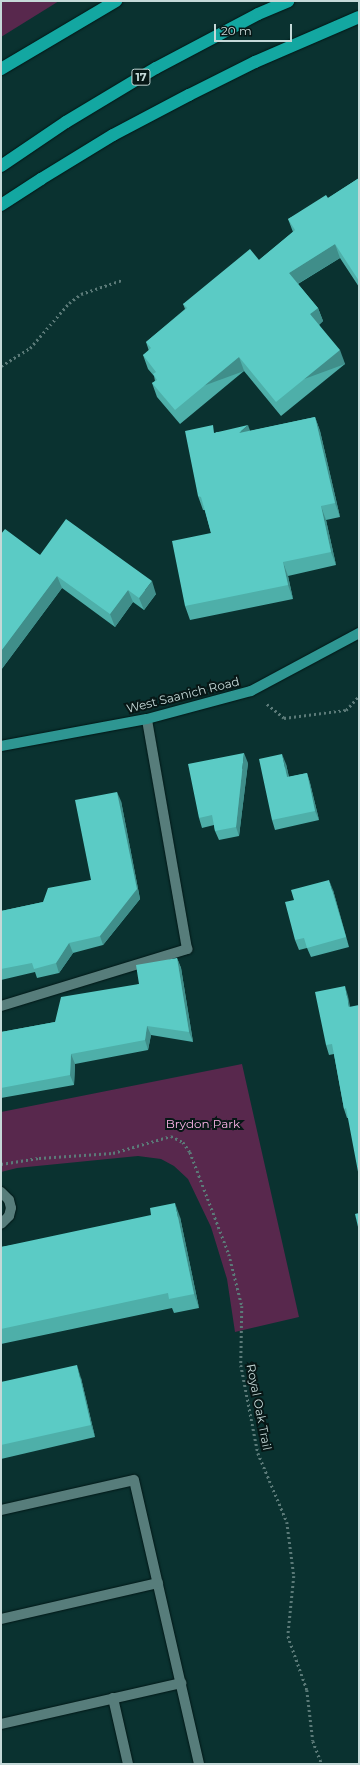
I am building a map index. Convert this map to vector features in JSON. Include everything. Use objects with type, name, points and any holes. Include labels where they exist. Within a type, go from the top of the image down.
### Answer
[{"type":"highway","points":[[1,69],[116,1]]},
{"type":"highway","name":"17","points":[[1,166],[66,122],[156,68],[258,14],[288,1]]},
{"type":"highway","points":[[1,205],[113,135],[254,62],[359,17]]},
{"type":"main road","name":"West Saanich Road","points":[[1,746],[148,719],[251,691],[359,633]]},
{"type":"lane","points":[[1,1006],[187,949],[148,719]]},
{"type":"lane","points":[[1,1192],[9,1200],[11,1208],[9,1216],[1,1224]]},
{"type":"lane","points":[[1,1510],[134,1480],[199,1764]]},
{"type":"lane","points":[[1,1619],[158,1583]]},
{"type":"lane","points":[[1,1724],[181,1683]]},
{"type":"lane","points":[[113,1698],[128,1764]]},
{"type":"path","points":[[1,366],[30,348],[69,303],[81,294],[122,280]]},
{"type":"path","points":[[251,691],[284,718],[346,710],[359,696]]},
{"type":"path","name":"Royal Oak Trail","points":[[1,1164],[26,1160],[113,1153],[171,1136],[183,1142],[190,1152],[229,1254],[242,1306],[241,1365],[258,1453],[287,1522],[294,1576],[288,1636],[307,1690],[313,1741],[322,1764]]},
{"type":"green space","points":[[1,1],[59,1],[1,37]]},
{"type":"green space","name":"Brydon Park","points":[[242,1064],[299,1317],[235,1332],[227,1279],[211,1227],[188,1179],[174,1166],[161,1159],[138,1156],[17,1168],[1,1172],[1,1112]]},
{"type":"building","points":[[359,178],[359,281],[335,244],[289,273],[318,308],[310,314],[340,350],[276,402],[239,357],[175,410],[152,383],[157,380],[153,374],[156,372],[143,355],[151,348],[146,342],[187,308],[183,304],[250,249],[259,260],[295,230],[288,219],[326,195],[328,198]]},
{"type":"building","points":[[315,417],[335,503],[321,506],[331,552],[283,562],[288,585],[185,606],[172,541],[211,533],[201,497],[198,496],[185,431],[213,425],[214,433],[248,425],[239,433]]},
{"type":"building","points":[[66,519],[152,581],[139,598],[128,590],[110,614],[57,576],[1,651],[1,534],[5,529],[40,555]]},
{"type":"building","points":[[244,753],[236,827],[215,831],[212,815],[199,818],[188,764]]},
{"type":"building","points":[[282,754],[287,777],[307,773],[315,811],[272,820],[259,759]]},
{"type":"building","points":[[117,792],[137,889],[100,936],[69,943],[56,963],[34,969],[32,963],[1,969],[1,911],[43,902],[48,888],[91,880],[75,800]]},
{"type":"building","points":[[329,880],[346,937],[307,948],[304,938],[295,940],[285,902],[294,900],[291,890]]},
{"type":"building","points":[[177,958],[189,1032],[147,1026],[145,1040],[71,1054],[70,1075],[1,1088],[1,1032],[55,1022],[61,997],[139,984],[136,965]]},
{"type":"building","points":[[345,986],[349,1007],[359,1005],[359,1177],[332,1044],[326,1045],[315,992]]},
{"type":"building","points":[[175,1203],[194,1294],[169,1299],[168,1293],[1,1329],[1,1247],[151,1215],[150,1208]]},
{"type":"building","points":[[359,1213],[359,1231],[355,1214]]},
{"type":"building","points":[[77,1365],[91,1425],[1,1445],[1,1382]]}]
